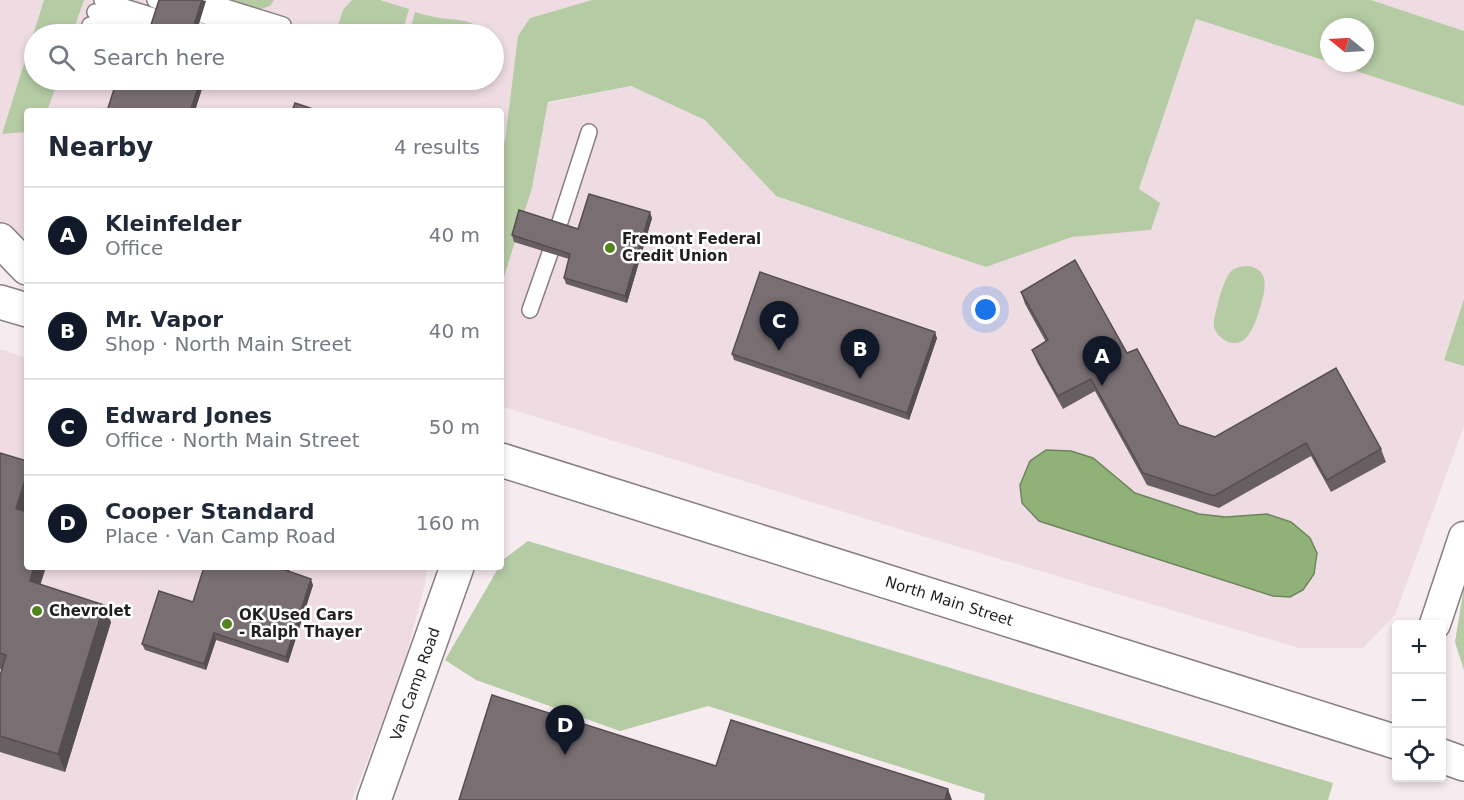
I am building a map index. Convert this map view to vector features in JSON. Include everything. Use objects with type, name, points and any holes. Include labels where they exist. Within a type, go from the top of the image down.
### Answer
[{"type":"main road","points":[[0,240],[24,265]]},
{"type":"main road","points":[[0,302],[24,309]]},
{"type":"main road","name":"North Main Street","points":[[504,461],[1392,740]]},
{"type":"main road","name":"Van Camp Road","points":[[374,800],[456,570]]},
{"type":"main road","points":[[1446,757],[1464,764]]},
{"type":"street","points":[[1436,620],[1464,537]]},
{"type":"lane","points":[[155,0],[231,24]]},
{"type":"lane","points":[[204,0],[277,24]]},
{"type":"lane","points":[[95,12],[109,24]]},
{"type":"lane","points":[[95,12],[133,24]]},
{"type":"lane","points":[[95,12],[158,24]]},
{"type":"lane","points":[[558,228],[589,132]]},
{"type":"lane","points":[[531,310],[549,253]]},
{"type":"shaded area","points":[[0,0],[592,0],[530,18],[518,36],[504,143],[504,108],[24,108],[24,240],[0,234]]},
{"type":"shaded area","points":[[44,0],[84,0],[76,24],[36,24]]},
{"type":"shaded area","points":[[226,0],[274,0],[270,6],[257,10]]},
{"type":"shaded area","points":[[352,0],[380,0],[409,9],[405,24],[338,24],[343,10]]},
{"type":"shaded area","points":[[592,0],[1371,0],[1464,31],[1464,106],[1359,72],[1374,72],[1374,18],[1320,18],[1320,59],[1196,19],[1139,189],[1160,203],[1151,230],[1072,237],[986,267],[776,196],[705,120],[631,86],[548,102],[532,188],[504,277],[504,143],[518,36],[530,18]]},
{"type":"shaded area","points":[[1371,0],[1464,0],[1464,31]]},
{"type":"shaded area","points":[[415,12],[473,24],[412,24]]},
{"type":"shaded area","points":[[1196,19],[1320,59],[1320,72],[1359,72],[1464,106],[1464,299],[1444,359],[1464,366],[1464,426],[1395,615],[1363,648],[1299,648],[899,529],[504,407],[504,276],[532,188],[548,103],[631,86],[705,120],[776,196],[986,267],[1072,237],[1151,230],[1139,190]]},
{"type":"shaded area","points":[[24,64],[24,90],[54,90],[48,108],[24,108],[24,132],[2,134]]},
{"type":"shaded area","points":[[1245,266],[1254,267],[1263,275],[1265,288],[1256,321],[1249,334],[1240,342],[1234,343],[1220,337],[1214,327],[1214,322],[1227,278],[1234,269]]},
{"type":"shaded area","points":[[1464,299],[1464,366],[1444,360]]},
{"type":"shaded area","points":[[0,349],[24,357],[24,570],[427,570],[403,668],[352,800],[0,800]]},
{"type":"shaded area","points":[[1046,450],[1071,451],[1093,458],[1135,493],[1199,514],[1226,517],[1267,514],[1291,522],[1310,538],[1317,553],[1314,574],[1303,590],[1290,597],[1273,596],[1039,521],[1022,503],[1020,485],[1030,461]]},
{"type":"shaded area","points":[[528,541],[1333,783],[1328,800],[984,800],[985,794],[708,706],[620,731],[476,680],[445,660],[497,570],[504,570],[504,559]]},
{"type":"shaded area","points":[[1464,587],[1464,670],[1455,642]]},
{"type":"building","points":[[159,0],[202,0],[194,24],[151,24]]},
{"type":"building","points":[[114,90],[197,90],[191,108],[108,108]]},
{"type":"building","points":[[295,103],[310,108],[293,108]]},
{"type":"building","name":"Fremont Federal Credit Union","points":[[589,194],[650,212],[625,296],[564,278],[570,254],[512,235],[519,210],[578,229]]},
{"type":"building","points":[[1075,260],[1127,353],[1137,349],[1179,425],[1215,437],[1336,368],[1381,449],[1327,480],[1306,443],[1214,496],[1143,473],[1091,379],[1058,396],[1032,350],[1048,340],[1021,292]]},
{"type":"building","points":[[760,272],[935,332],[907,413],[732,354]]},
{"type":"building","name":"Chevrolet","points":[[0,453],[24,460],[24,483],[16,509],[24,511],[24,570],[33,570],[30,581],[104,605],[58,754],[0,736],[0,676],[6,655],[0,653]]},
{"type":"building","name":"OK Used Cars - Ralph Thayer","points":[[203,570],[285,570],[311,579],[286,657],[214,633],[204,664],[142,644],[159,591],[193,602]]},
{"type":"building","points":[[492,695],[716,766],[731,720],[948,789],[945,800],[459,800]]},
{"type":"place","name":"Fremont Federal Credit Union","points":[[610,248]]},
{"type":"place","name":"Edward Jones","points":[[779,351]]},
{"type":"place","name":"Mr. Vapor","points":[[860,379]]},
{"type":"place","name":"Kleinfelder","points":[[1102,386]]},
{"type":"place","name":"Chevrolet","points":[[37,611]]},
{"type":"place","name":"OK Used Cars - Ralph Thayer","points":[[227,624]]},
{"type":"place","name":"Cooper Standard","points":[[565,755]]}]
